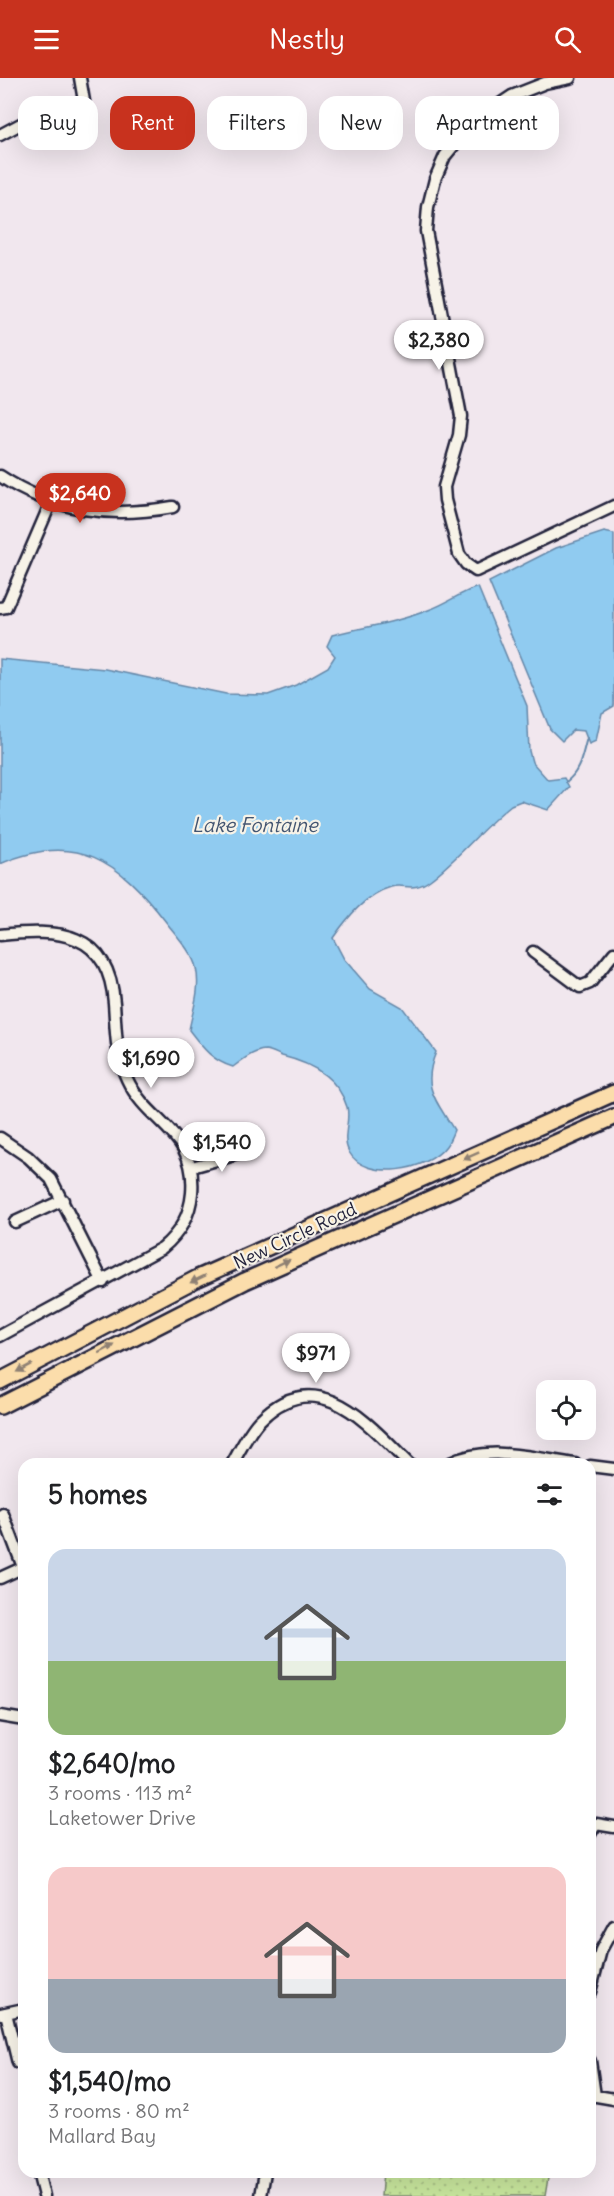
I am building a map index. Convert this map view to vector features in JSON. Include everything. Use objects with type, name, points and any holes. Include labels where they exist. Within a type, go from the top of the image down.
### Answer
[{"type":"highway","points":[[525,1132],[614,1088]]},
{"type":"highway","name":"New Circle Road","points":[[0,1382],[198,1278],[614,1093]]},
{"type":"highway","name":"New Circle Road","points":[[0,1406],[235,1285],[614,1117]]},
{"type":"highway","points":[[521,1157],[614,1126]]},
{"type":"street","points":[[0,135],[45,111],[84,101],[80,78]]},
{"type":"street","points":[[570,78],[534,86],[486,112],[454,143],[442,162],[433,186],[426,231],[461,416],[444,492],[459,554],[466,564],[476,571],[614,506]]},
{"type":"street","points":[[0,476],[51,502],[76,509],[118,513],[173,507]]},
{"type":"street","points":[[0,609],[6,607],[51,502]]},
{"type":"street","points":[[0,935],[38,931],[65,934],[95,954],[110,978],[116,1044],[128,1081],[178,1138],[192,1167],[189,1209],[173,1239],[152,1255],[0,1336]]},
{"type":"street","points":[[533,952],[572,984],[580,987],[590,983],[614,953]]},
{"type":"street","points":[[0,1138],[44,1172],[63,1200],[102,1282]]},
{"type":"street","points":[[192,1167],[245,1152]]},
{"type":"street","points":[[15,1222],[63,1200]]},
{"type":"street","points":[[236,1458],[256,1426],[266,1415],[283,1404],[308,1398],[331,1401],[351,1409],[403,1458]]},
{"type":"street","points":[[463,1458],[488,1453],[528,1458]]},
{"type":"street","points":[[596,1467],[614,1469]]},
{"type":"street","points":[[3,1514],[18,1554]]},
{"type":"street","points":[[0,1578],[18,1569]]},
{"type":"street","points":[[0,1716],[18,1719]]},
{"type":"street","points":[[596,1824],[614,1827]]},
{"type":"street","points":[[596,1969],[601,1950],[614,1926]]},
{"type":"street","points":[[18,2010],[3,2014],[18,2055]]},
{"type":"street","points":[[9,2071],[18,2065]]},
{"type":"street","points":[[596,2097],[614,2099]]},
{"type":"street","points":[[40,2178],[44,2196]]},
{"type":"street","points":[[261,2196],[264,2178]]},
{"type":"green space","points":[[382,2178],[548,2178],[545,2196],[381,2196]]},
{"type":"water","points":[[604,532],[614,534],[614,706],[602,713],[596,741],[589,744],[584,731],[573,730],[562,741],[550,729],[489,582],[556,548]]},
{"type":"water","name":"Lake Fontaine","points":[[478,587],[527,706],[529,751],[532,762],[548,780],[564,778],[569,787],[548,810],[521,801],[511,805],[430,880],[414,887],[391,887],[373,895],[351,915],[333,938],[344,959],[370,989],[402,1007],[436,1052],[430,1085],[436,1102],[454,1130],[446,1146],[426,1162],[397,1170],[382,1170],[357,1161],[349,1152],[346,1141],[347,1107],[337,1087],[322,1073],[313,1067],[265,1050],[252,1054],[233,1067],[219,1061],[203,1048],[189,1030],[198,984],[194,962],[179,938],[131,882],[94,857],[74,851],[52,850],[27,854],[0,864],[0,659],[105,669],[226,694],[268,695],[296,685],[328,667],[335,656],[327,646],[332,635],[419,614]]},
{"type":"waterway","points":[[566,782],[578,767],[587,738]]}]
